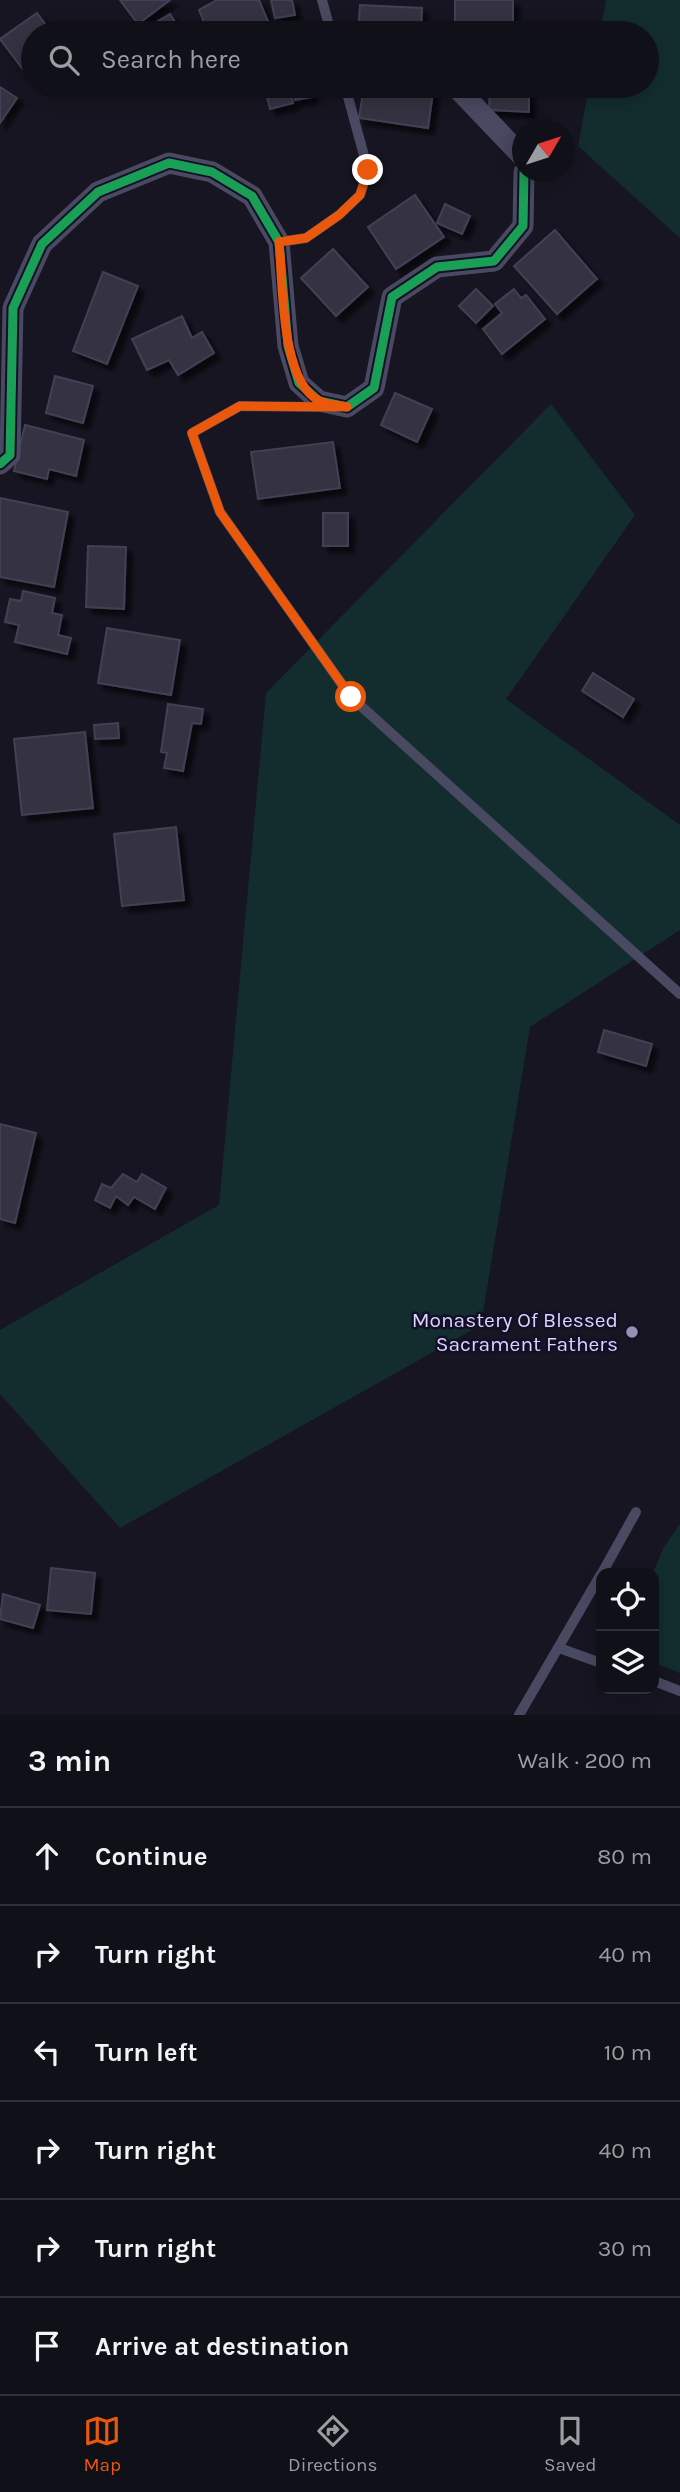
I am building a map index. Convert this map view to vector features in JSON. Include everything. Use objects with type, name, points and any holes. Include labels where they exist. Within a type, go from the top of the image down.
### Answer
[{"type":"street","points":[[467,98],[512,145]]},
{"type":"street","points":[[0,464],[10,455],[13,308],[42,244],[98,192],[169,163],[212,172],[252,196],[279,242],[288,346],[299,383],[319,401],[347,407],[374,388],[391,297],[437,267],[494,261],[523,226],[524,182]]},
{"type":"lane","points":[[322,0],[328,21]]},
{"type":"lane","points":[[279,242],[306,238],[339,215],[360,195],[368,170],[348,98]]},
{"type":"lane","points":[[347,407],[240,406],[192,433],[220,512],[351,697],[680,994]]},
{"type":"lane","points":[[604,1568],[636,1512]]},
{"type":"lane","points":[[519,1715],[596,1583]]},
{"type":"lane","points":[[559,1648],[596,1661]]},
{"type":"lane","points":[[659,1683],[680,1691]]},
{"type":"green space","points":[[606,0],[680,0],[680,238],[578,146],[587,98],[659,98],[659,21],[602,21]]},
{"type":"green space","points":[[551,404],[635,515],[506,699],[680,825],[680,930],[530,1027],[481,1325],[120,1528],[0,1394],[0,1330],[219,1205],[266,693]]},
{"type":"green space","points":[[680,1524],[680,1673],[659,1665],[659,1568],[655,1568],[664,1547]]},
{"type":"building","points":[[120,0],[170,0],[142,21],[136,21]]},
{"type":"building","points":[[217,0],[259,0],[268,21],[204,21],[199,10]]},
{"type":"building","points":[[271,0],[292,0],[295,15],[275,18]]},
{"type":"building","points":[[455,0],[513,0],[513,21],[455,21]]},
{"type":"building","points":[[360,5],[422,8],[421,21],[359,21]]},
{"type":"building","points":[[37,13],[43,21],[26,21]]},
{"type":"building","points":[[170,14],[174,21],[158,21]]},
{"type":"building","points":[[21,24],[21,67],[0,39]]},
{"type":"building","points":[[0,87],[17,98],[0,123]]},
{"type":"building","points":[[267,98],[292,98],[293,103],[270,109]]},
{"type":"building","points":[[362,98],[432,98],[428,128],[359,118]]},
{"type":"building","points":[[490,98],[529,98],[529,112],[489,110]]},
{"type":"building","points":[[415,195],[444,237],[396,269],[368,227]]},
{"type":"building","points":[[445,204],[470,216],[462,234],[437,223]]},
{"type":"building","points":[[555,230],[597,279],[557,314],[514,266]]},
{"type":"building","points":[[333,249],[368,287],[336,316],[301,278]]},
{"type":"building","points":[[103,272],[138,286],[107,364],[73,351]]},
{"type":"building","points":[[476,289],[493,306],[476,323],[459,306]]},
{"type":"building","points":[[514,289],[521,298],[526,295],[545,319],[502,354],[483,329],[502,313],[495,304]]},
{"type":"building","points":[[182,316],[192,338],[202,332],[214,353],[178,375],[169,360],[147,370],[132,339]]},
{"type":"building","points":[[55,376],[93,386],[83,423],[46,413]]},
{"type":"building","points":[[395,393],[432,409],[417,442],[381,425]]},
{"type":"building","points":[[25,425],[84,440],[76,476],[49,469],[47,479],[14,471]]},
{"type":"building","points":[[333,442],[340,488],[258,499],[251,452]]},
{"type":"building","points":[[0,498],[68,512],[54,587],[0,577]]},
{"type":"building","points":[[323,513],[348,513],[348,546],[323,546]]},
{"type":"building","points":[[88,546],[126,547],[124,609],[86,607]]},
{"type":"building","points":[[23,591],[55,598],[52,613],[62,615],[58,635],[71,638],[67,654],[15,642],[19,625],[5,622],[10,599],[21,601]]},
{"type":"building","points":[[107,628],[180,640],[171,695],[98,683]]},
{"type":"building","points":[[593,673],[634,699],[623,717],[582,691]]},
{"type":"building","points":[[168,704],[203,709],[201,724],[192,723],[183,771],[164,768],[167,753],[161,752]]},
{"type":"building","points":[[118,723],[119,738],[95,739],[94,725]]},
{"type":"building","points":[[85,732],[93,808],[22,815],[14,739]]},
{"type":"building","points":[[176,827],[184,900],[122,906],[114,834]]},
{"type":"building","points":[[604,1030],[652,1044],[646,1066],[598,1052]]},
{"type":"building","points":[[0,1124],[36,1133],[15,1223],[0,1219]]},
{"type":"building","points":[[123,1174],[137,1182],[142,1174],[166,1188],[155,1209],[134,1197],[128,1205],[116,1196],[110,1208],[95,1200],[102,1184],[111,1188]]},
{"type":"building","points":[[51,1568],[95,1573],[91,1614],[47,1610]]},
{"type":"building","points":[[3,1594],[40,1605],[33,1628],[0,1619]]},
{"type":"cycle path","points":[[0,464],[10,455],[13,308],[42,244],[98,192],[169,163],[212,172],[252,196],[279,242],[288,346],[299,383],[319,401],[347,407],[374,388],[392,297],[437,267],[494,261],[523,226],[524,182]]},
{"type":"place","name":"Monastery Of Blessed Sacrament Fathers","points":[[632,1332]]},
{"type":"route","points":[[351,697],[220,512],[192,433],[240,406],[347,407],[319,401],[299,383],[288,346],[279,242],[306,238],[339,215],[360,195],[368,170]]}]
